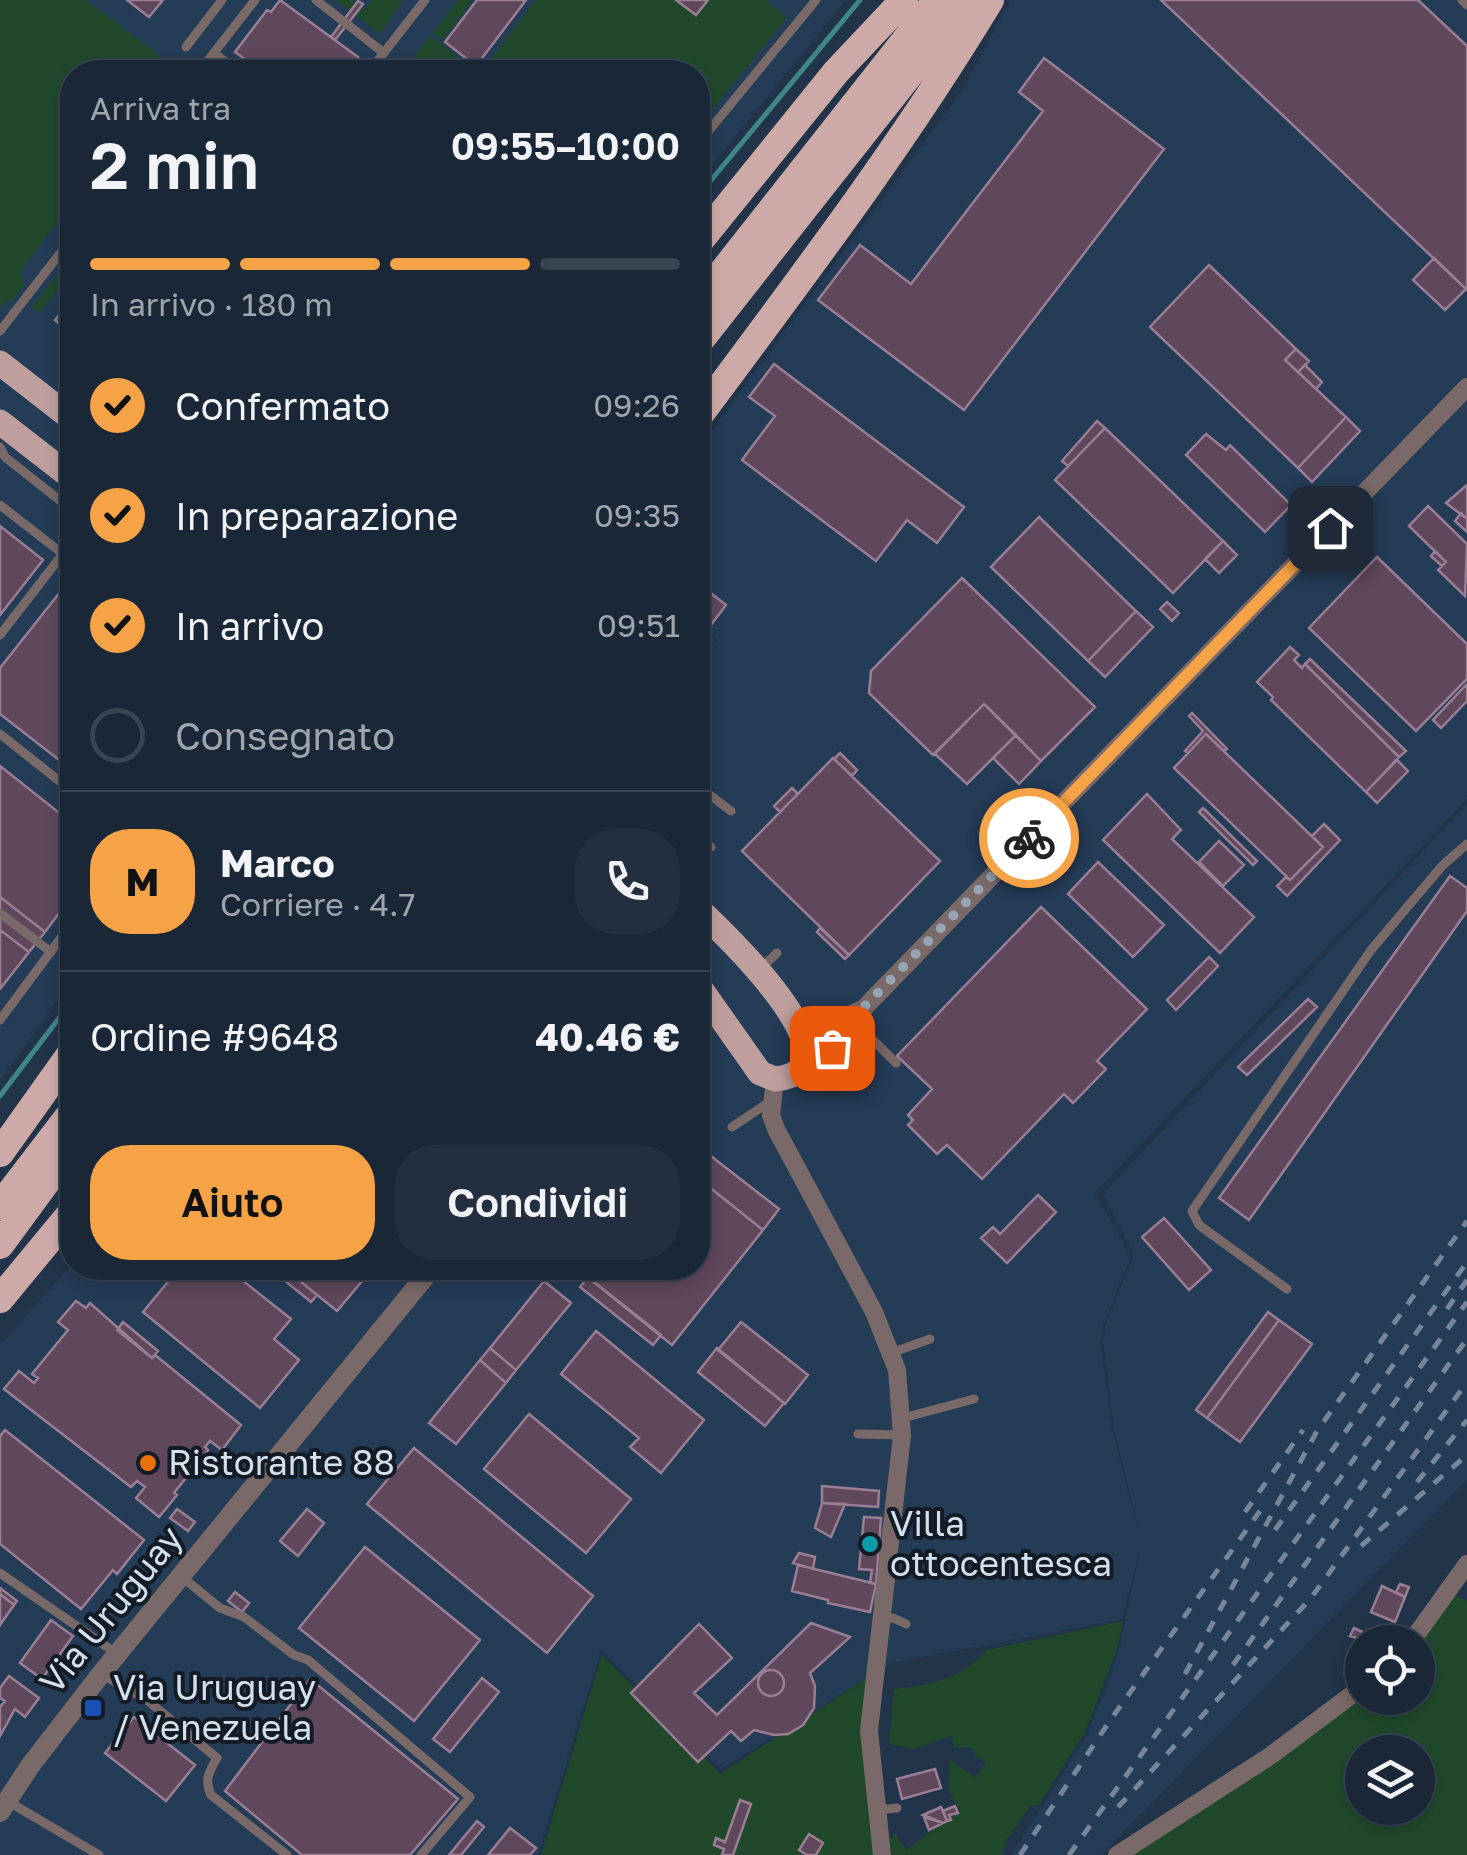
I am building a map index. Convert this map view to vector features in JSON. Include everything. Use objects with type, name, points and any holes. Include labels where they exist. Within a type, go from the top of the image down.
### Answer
[{"type":"highway","points":[[710,228],[836,72],[904,0]]},
{"type":"highway","points":[[710,288],[937,0]]},
{"type":"highway","points":[[710,327],[968,0]]},
{"type":"highway","points":[[710,401],[862,194],[929,98],[990,0]]},
{"type":"highway","points":[[0,1153],[60,1069]]},
{"type":"highway","points":[[0,1206],[60,1128]]},
{"type":"highway","points":[[0,1245],[60,1164]]},
{"type":"highway","points":[[0,1299],[60,1226]]},
{"type":"main road","points":[[0,363],[60,410]]},
{"type":"main road","points":[[0,422],[60,463]]},
{"type":"main road","points":[[710,922],[794,1017],[806,1045],[806,1060],[781,1083],[760,1073],[722,1023],[710,1000]]},
{"type":"street","points":[[882,1855],[869,1732],[902,1427],[891,1353],[874,1312],[771,1115],[781,1083],[814,1066],[856,1015],[1467,387]]},
{"type":"street","points":[[710,1014],[722,1023]]},
{"type":"street","points":[[794,1017],[823,1022],[856,1015]]},
{"type":"street","name":"Via Uruguay","points":[[4,1806],[101,1674],[422,1280]]},
{"type":"street","points":[[1423,1625],[1467,1564]]},
{"type":"street","points":[[1117,1855],[1270,1756],[1345,1700]]},
{"type":"lane","points":[[186,47],[222,0]]},
{"type":"lane","points":[[208,60],[255,0]]},
{"type":"lane","points":[[316,0],[384,53]]},
{"type":"lane","points":[[378,60],[425,0]]},
{"type":"lane","points":[[710,129],[816,0]]},
{"type":"lane","points":[[214,53],[223,60]]},
{"type":"lane","points":[[0,331],[60,254]]},
{"type":"lane","points":[[0,448],[4,457],[60,501]]},
{"type":"lane","points":[[0,505],[60,551]]},
{"type":"lane","points":[[0,635],[60,566]]},
{"type":"lane","points":[[0,734],[60,782]]},
{"type":"lane","points":[[710,795],[731,811]]},
{"type":"lane","points":[[1287,1288],[1198,1225],[1192,1212],[1371,950],[1442,866],[1467,844]]},
{"type":"lane","points":[[0,913],[51,952]]},
{"type":"lane","points":[[0,1020],[60,939]]},
{"type":"lane","points":[[757,972],[777,953]]},
{"type":"lane","points":[[856,1015],[896,1063]]},
{"type":"lane","points":[[732,1127],[781,1083]]},
{"type":"lane","points":[[891,1353],[930,1339]]},
{"type":"lane","points":[[858,1434],[902,1427],[974,1398]]},
{"type":"lane","points":[[0,1572],[117,1654]]},
{"type":"lane","points":[[180,1576],[220,1608],[244,1617],[294,1655],[308,1660],[470,1798],[422,1855]]},
{"type":"lane","points":[[881,1621],[892,1618],[906,1624]]},
{"type":"lane","points":[[101,1674],[147,1700],[217,1758],[206,1785],[211,1795],[287,1855]]},
{"type":"lane","points":[[4,1806],[99,1855]]},
{"type":"lane","points":[[877,1810],[897,1808]]},
{"type":"shaded area","points":[[0,0],[846,0],[710,167],[710,60],[60,60],[60,997],[0,1081]]},
{"type":"shaded area","points":[[1010,0],[1467,0],[1467,799],[1095,1193],[1131,1256],[1103,1326],[1101,1344],[1112,1429],[1142,1545],[1114,1429],[1103,1342],[1105,1326],[1134,1254],[1103,1194],[1467,804],[1467,1480],[1101,1855],[1011,1855],[1087,1736],[1118,1654],[1141,1546],[1122,1619],[891,1663],[721,1769],[601,1650],[538,1855],[0,1855],[0,1345],[60,1278],[710,1280],[710,434],[963,89]]},
{"type":"green space","points":[[0,0],[86,0],[165,60],[60,60],[60,219],[22,269],[23,287],[0,309]]},
{"type":"green space","points":[[336,0],[352,0],[364,10],[372,0],[403,0],[380,34]]},
{"type":"green space","points":[[458,0],[473,0],[443,40],[433,33]]},
{"type":"green space","points":[[536,0],[765,0],[787,17],[710,112],[710,60],[490,60]]},
{"type":"green space","points":[[430,36],[462,60],[411,60]]},
{"type":"green space","points":[[60,271],[60,287],[40,313],[32,307]]},
{"type":"green space","points":[[1455,1595],[1467,1601],[1467,1855],[1126,1855],[1345,1709],[1345,1715],[1435,1715],[1434,1625]]},
{"type":"green space","points":[[1123,1621],[1116,1652],[1085,1732],[1039,1805],[1030,1806],[1006,1841],[1002,1855],[891,1855],[890,1839],[895,1833],[906,1850],[960,1811],[949,1791],[950,1760],[976,1778],[986,1761],[975,1757],[973,1748],[954,1747],[951,1736],[914,1749],[889,1744],[894,1689],[945,1679],[967,1668],[987,1650]]},
{"type":"green space","points":[[602,1655],[720,1774],[867,1678],[862,1733],[874,1855],[541,1855]]},
{"type":"building","points":[[127,0],[163,0],[149,17]]},
{"type":"building","points":[[280,0],[358,57],[246,60],[235,52],[267,10],[271,12]]},
{"type":"building","points":[[477,0],[526,0],[481,60],[468,60],[445,42]]},
{"type":"building","points":[[676,0],[708,0],[696,15]]},
{"type":"building","points":[[1161,0],[1418,0],[1467,46],[1467,290]]},
{"type":"building","points":[[358,1],[363,4],[335,40],[331,37]]},
{"type":"building","points":[[1044,58],[1164,149],[964,410],[818,300],[860,245],[911,284],[1043,111],[1019,92]]},
{"type":"building","points":[[1434,258],[1466,289],[1445,310],[1413,280]]},
{"type":"building","points":[[1209,265],[1296,349],[1285,360],[1346,417],[1298,468],[1150,327]]},
{"type":"building","points":[[1296,349],[1309,361],[1298,372],[1285,360]]},
{"type":"building","points":[[774,364],[964,507],[937,543],[907,520],[876,561],[742,460],[775,416],[749,397]]},
{"type":"building","points":[[1305,365],[1322,382],[1316,389],[1298,372]]},
{"type":"building","points":[[1346,417],[1360,431],[1312,482],[1298,468]]},
{"type":"building","points":[[1097,421],[1105,428],[1068,466],[1062,461]]},
{"type":"building","points":[[1105,428],[1223,541],[1173,593],[1055,480]]},
{"type":"building","points":[[1206,434],[1226,450],[1230,445],[1291,505],[1265,532],[1186,455]]},
{"type":"building","points":[[1467,485],[1467,519],[1446,503]]},
{"type":"building","points":[[1428,506],[1467,544],[1465,596],[1438,570],[1446,562],[1409,526]]},
{"type":"building","points":[[1461,513],[1467,519],[1467,532],[1455,521]]},
{"type":"building","points":[[1039,517],[1136,611],[1088,661],[991,567]]},
{"type":"building","points":[[0,526],[43,560],[0,615]]},
{"type":"building","points":[[1223,541],[1237,555],[1219,573],[1205,559]]},
{"type":"building","points":[[1435,551],[1446,562],[1442,566],[1431,556]]},
{"type":"building","points":[[1377,557],[1467,644],[1467,679],[1416,731],[1309,628]]},
{"type":"building","points":[[962,578],[1095,707],[1041,761],[984,704],[933,755],[869,693],[871,671]]},
{"type":"building","points":[[60,592],[60,761],[0,714],[0,668]]},
{"type":"building","points":[[710,592],[726,605],[710,626]]},
{"type":"building","points":[[1167,602],[1179,613],[1172,621],[1160,609]]},
{"type":"building","points":[[1136,611],[1153,627],[1105,677],[1088,661]]},
{"type":"building","points":[[1290,647],[1299,655],[1294,660],[1302,668],[1305,664],[1399,757],[1366,792],[1257,682]]},
{"type":"building","points":[[1310,659],[1406,751],[1399,757],[1305,664]]},
{"type":"building","points":[[1467,684],[1467,701],[1441,728],[1433,720]]},
{"type":"building","points":[[984,704],[1016,735],[967,784],[935,754]]},
{"type":"building","points":[[1192,713],[1227,749],[1224,751],[1206,734],[1188,753],[1185,751],[1203,731],[1189,716]]},
{"type":"building","points":[[1206,734],[1323,847],[1290,880],[1174,768]]},
{"type":"building","points":[[1016,735],[1041,761],[1019,784],[993,758]]},
{"type":"building","points":[[840,753],[857,770],[852,776],[834,759]]},
{"type":"building","points":[[833,758],[940,861],[849,955],[742,851]]},
{"type":"building","points":[[1397,760],[1408,771],[1377,803],[1366,792]]},
{"type":"building","points":[[0,766],[60,814],[60,912],[45,932],[0,897]]},
{"type":"building","points":[[792,788],[798,794],[780,812],[774,806]]},
{"type":"building","points":[[1147,794],[1181,830],[1172,839],[1254,917],[1220,953],[1103,840]]},
{"type":"building","points":[[1203,808],[1257,861],[1253,865],[1199,812]]},
{"type":"building","points":[[1324,824],[1340,840],[1287,896],[1277,886],[1286,877],[1290,880],[1323,847],[1312,836]]},
{"type":"building","points":[[1219,841],[1244,865],[1223,886],[1199,862]]},
{"type":"building","points":[[1098,862],[1164,925],[1133,957],[1068,894]]},
{"type":"building","points":[[1450,876],[1467,888],[1467,911],[1249,1220],[1219,1198]]},
{"type":"building","points":[[0,897],[45,932],[29,952],[0,930]]},
{"type":"building","points":[[1041,907],[1147,1009],[1097,1061],[1106,1069],[1073,1103],[1064,1094],[982,1179],[947,1145],[937,1154],[908,1125],[913,1120],[908,1115],[932,1089],[897,1056]]},
{"type":"building","points":[[820,928],[849,955],[845,959],[817,932]]},
{"type":"building","points":[[0,930],[29,952],[0,989]]},
{"type":"building","points":[[1209,957],[1218,966],[1176,1010],[1167,1000]]},
{"type":"building","points":[[1308,999],[1317,1007],[1247,1075],[1238,1067]]},
{"type":"building","points":[[710,1155],[779,1209],[763,1230],[710,1188]]},
{"type":"building","points":[[710,1188],[763,1230],[672,1345],[591,1280],[710,1280]]},
{"type":"building","points":[[1038,1195],[1056,1212],[1007,1263],[981,1238],[993,1227],[1000,1234]]},
{"type":"building","points":[[1164,1218],[1211,1270],[1189,1290],[1142,1237]]},
{"type":"building","points":[[169,1280],[242,1280],[291,1319],[274,1339],[299,1360],[260,1408],[143,1312]]},
{"type":"building","points":[[284,1280],[299,1280],[317,1295],[311,1302]]},
{"type":"building","points":[[299,1280],[363,1280],[337,1311]]},
{"type":"building","points":[[586,1280],[592,1280],[661,1335],[653,1345],[580,1287]]},
{"type":"building","points":[[544,1281],[571,1303],[516,1370],[490,1348]]},
{"type":"building","points":[[76,1301],[86,1308],[90,1303],[152,1358],[155,1355],[241,1425],[222,1450],[210,1441],[205,1447],[208,1450],[159,1517],[136,1498],[145,1487],[137,1481],[131,1487],[4,1389],[19,1371],[34,1383],[38,1378],[32,1374],[68,1330],[58,1322]]},
{"type":"building","points":[[1268,1312],[1279,1320],[1207,1418],[1196,1410]]},
{"type":"building","points":[[1279,1320],[1312,1344],[1240,1442],[1207,1418]]},
{"type":"building","points":[[123,1322],[158,1351],[152,1358],[117,1330]]},
{"type":"building","points":[[741,1322],[808,1375],[785,1404],[718,1350]]},
{"type":"building","points":[[596,1331],[704,1420],[661,1473],[630,1447],[639,1438],[561,1374]]},
{"type":"building","points":[[490,1348],[516,1370],[506,1383],[480,1360]]},
{"type":"building","points":[[717,1348],[784,1403],[765,1426],[698,1372]]},
{"type":"building","points":[[480,1360],[506,1383],[456,1444],[429,1423]]},
{"type":"building","points":[[529,1414],[631,1499],[586,1553],[484,1469]]},
{"type":"building","points":[[5,1430],[144,1540],[81,1609],[0,1544],[0,1436]]},
{"type":"building","points":[[414,1448],[593,1596],[547,1653],[367,1504]]},
{"type":"building","points":[[822,1486],[879,1491],[878,1507],[822,1503]]},
{"type":"building","points":[[822,1503],[845,1504],[831,1537],[815,1528]]},
{"type":"building","points":[[177,1509],[195,1522],[188,1531],[170,1518]]},
{"type":"building","points":[[307,1509],[324,1523],[298,1556],[280,1541]]},
{"type":"building","name":"Villa ottocentesca","points":[[864,1517],[881,1518],[876,1584],[870,1583],[872,1570],[859,1569]]},
{"type":"building","points":[[365,1547],[480,1640],[414,1721],[299,1628]]},
{"type":"building","points":[[799,1553],[815,1557],[813,1569],[793,1563]]},
{"type":"building","points":[[798,1565],[876,1584],[870,1612],[792,1591]]},
{"type":"building","points":[[1400,1584],[1409,1587],[1405,1597],[1396,1592]]},
{"type":"building","points":[[1382,1586],[1405,1597],[1395,1622],[1371,1612]]},
{"type":"building","points":[[0,1588],[17,1601],[14,1605],[0,1594]]},
{"type":"building","points":[[235,1592],[249,1603],[242,1612],[228,1601]]},
{"type":"building","points":[[0,1594],[14,1605],[0,1625]]},
{"type":"building","points":[[51,1620],[73,1636],[42,1679],[20,1663]]},
{"type":"building","points":[[811,1623],[850,1637],[810,1673],[815,1686],[814,1708],[803,1725],[788,1734],[754,1730],[741,1741],[731,1731],[698,1762],[631,1693],[699,1624],[732,1658],[694,1693],[717,1715]]},
{"type":"building","points":[[771,1670],[780,1674],[784,1683],[780,1692],[771,1696],[762,1692],[758,1683],[762,1674]]},
{"type":"building","points":[[9,1676],[39,1698],[25,1717],[15,1709],[0,1736],[0,1707],[5,1701],[0,1698],[0,1688]]},
{"type":"building","points":[[482,1678],[499,1692],[450,1752],[433,1739]]},
{"type":"building","points":[[310,1679],[458,1799],[410,1855],[302,1855],[225,1791]]},
{"type":"building","points":[[134,1717],[195,1765],[166,1801],[105,1753]]},
{"type":"building","points":[[935,1769],[941,1788],[902,1799],[897,1779]]},
{"type":"building","points":[[740,1800],[751,1804],[733,1855],[722,1855],[724,1849],[714,1845],[716,1838],[725,1842]]},
{"type":"building","points":[[955,1806],[958,1813],[949,1815],[951,1820],[947,1821],[943,1811]]},
{"type":"building","points":[[941,1807],[947,1821],[943,1823],[923,1815]]},
{"type":"building","points":[[924,1817],[943,1823],[929,1830]]},
{"type":"building","points":[[477,1821],[484,1827],[461,1855],[449,1855]]},
{"type":"building","points":[[510,1828],[536,1848],[530,1855],[488,1855]]},
{"type":"building","points":[[809,1834],[823,1843],[816,1855],[799,1850]]},
{"type":"waterway","points":[[710,181],[860,0]]},
{"type":"waterway","points":[[0,1096],[60,1017]]},
{"type":"railway","points":[[1185,1674],[1317,1431],[1467,1221]]},
{"type":"railway","points":[[1275,1530],[1467,1262]]},
{"type":"railway","points":[[1447,1309],[1467,1280]]},
{"type":"railway","points":[[1069,1855],[1467,1302]]},
{"type":"railway","points":[[1233,1665],[1467,1339]]},
{"type":"railway","points":[[1118,1807],[1311,1598],[1467,1382]]},
{"type":"railway","points":[[1417,1482],[1467,1420]]},
{"type":"railway","points":[[1245,1512],[1303,1430]]},
{"type":"railway","points":[[1361,1546],[1467,1455]]},
{"type":"railway","points":[[1020,1855],[1111,1719],[1260,1511]]},
{"type":"way so far","points":[[832,1048],[864,1007],[1029,838]]},
{"type":"place","name":"Ristorante 88","points":[[148,1463]]},
{"type":"place","name":"Villa ottocentesca","points":[[870,1544]]},
{"type":"place","name":"Via Uruguay / Venezuela","points":[[93,1708]]},
{"type":"route","points":[[1029,838],[1330,528]]}]
